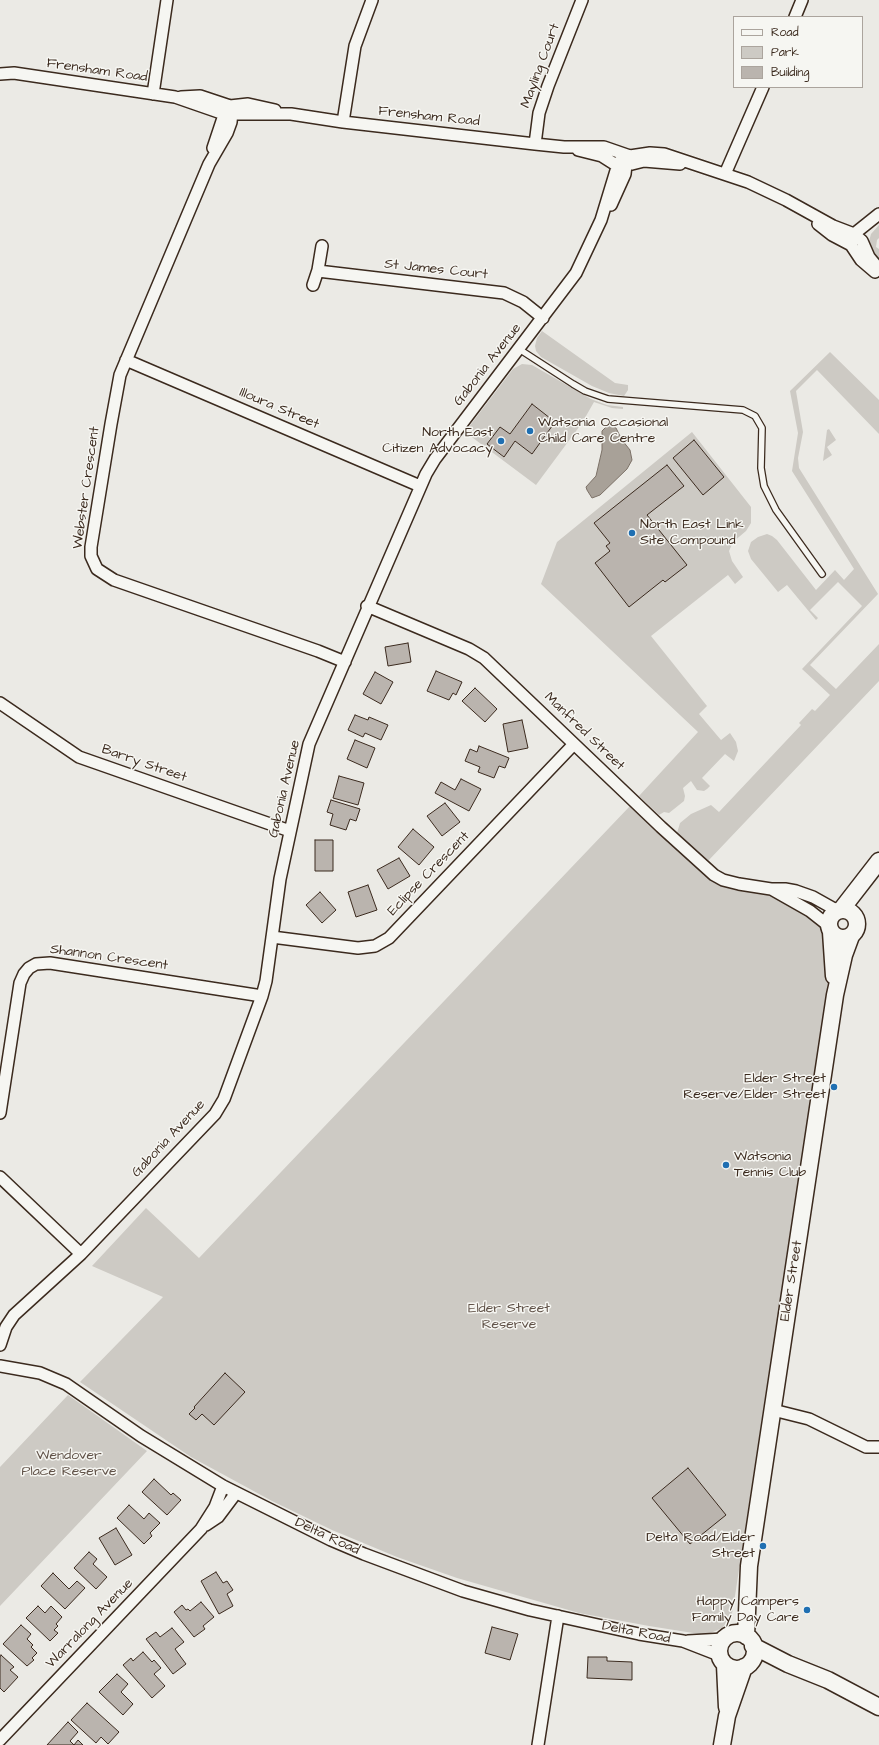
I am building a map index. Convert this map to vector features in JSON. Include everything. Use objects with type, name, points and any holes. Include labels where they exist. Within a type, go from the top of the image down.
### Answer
[{"type":"street","points":[[153,94],[167,0]]},
{"type":"street","points":[[343,122],[355,46],[372,0]]},
{"type":"street","name":"Mayling Court","points":[[536,144],[538,119],[548,86],[582,0]]},
{"type":"street","points":[[794,16],[802,0]]},
{"type":"street","name":"Frensham Road","points":[[0,68],[14,73],[175,98],[200,96],[229,112],[248,104],[291,114],[343,122],[564,147],[604,147],[623,161],[658,154],[725,174],[768,191],[803,210],[832,235],[856,240]]},
{"type":"street","name":"Frensham Road","points":[[0,74],[14,73]]},
{"type":"street","points":[[725,174],[763,88]]},
{"type":"street","name":"Webster Crescent","points":[[229,112],[209,164],[126,360],[116,392],[91,547],[91,556],[97,569],[114,580],[345,662]]},
{"type":"street","name":"Gabonia Avenue","points":[[0,1345],[6,1327],[14,1315],[81,1254],[215,1114],[228,1088],[262,996],[278,891],[309,744],[368,606],[420,486],[435,459],[576,273],[601,220],[620,188],[625,174],[623,161]]},
{"type":"street","points":[[856,240],[878,216]]},
{"type":"street","points":[[856,240],[879,269]]},
{"type":"street","points":[[856,240],[861,260],[879,275]]},
{"type":"street","points":[[313,285],[318,271],[322,246]]},
{"type":"street","name":"St James Court","points":[[318,271],[504,293],[523,302],[543,318]]},
{"type":"street","name":"Illoura Street","points":[[126,360],[420,486]]},
{"type":"street","name":"Manfred Street","points":[[368,606],[478,653],[714,875],[732,882],[771,889],[796,891],[845,912]]},
{"type":"street","name":"Barry Street","points":[[0,703],[79,757],[290,831]]},
{"type":"street","name":"Eclipse Crescent","points":[[272,937],[358,948],[375,946],[389,938],[574,744]]},
{"type":"street","points":[[845,912],[879,861]]},
{"type":"street","points":[[845,912],[857,925],[851,936],[838,938],[830,929],[831,917],[845,912],[860,900],[869,888],[879,865]]},
{"type":"street","name":"Manfred Street","points":[[771,889],[795,901],[830,929]]},
{"type":"street","name":"Elder Street","points":[[830,929],[835,995]]},
{"type":"street","name":"Elder Street","points":[[739,1639],[835,995],[844,955],[851,936]]},
{"type":"street","name":"Shannon Crescent","points":[[0,1114],[20,983],[24,974],[29,968],[36,964],[50,963],[262,996]]},
{"type":"street","points":[[0,1177],[81,1254]]},
{"type":"street","name":"Delta Road","points":[[0,1366],[40,1373],[66,1384],[141,1436],[236,1493],[330,1540],[463,1591],[558,1616],[639,1634],[683,1641],[739,1639]]},
{"type":"street","points":[[773,1410],[809,1419],[866,1447],[879,1447]]},
{"type":"street","name":"Warralong Avenue","points":[[0,1740],[201,1529],[215,1507],[223,1486]]},
{"type":"street","name":"Warralong Avenue","points":[[201,1529],[218,1517],[236,1493]]},
{"type":"street","points":[[538,1745],[558,1616]]},
{"type":"street","points":[[727,1716],[722,1660],[719,1649],[739,1639]]},
{"type":"street","points":[[739,1639],[788,1664],[828,1680],[879,1707]]},
{"type":"street","points":[[722,1745],[727,1716],[746,1666],[754,1656],[739,1639]]},
{"type":"street","name":"Delta Road","points":[[683,1641],[722,1660]]},
{"type":"street","points":[[722,1660],[734,1669],[746,1666],[788,1664]]},
{"type":"lane","points":[[519,349],[573,384],[603,398],[627,402],[743,410],[755,416],[762,428],[762,478],[769,497],[822,574]]},
{"type":"green space","points":[[879,225],[879,238],[877,240],[876,247],[879,249],[879,262],[872,255],[868,245],[871,234]]},
{"type":"green space","points":[[542,331],[615,383],[628,385],[628,390],[624,396],[609,393],[592,386],[541,357],[536,351],[535,346],[537,338]]},
{"type":"green space","points":[[830,352],[879,400],[879,434],[817,370],[796,391],[803,432],[798,458],[799,468],[878,594],[810,665],[836,689],[879,644],[879,681],[708,861],[677,833],[680,823],[691,814],[711,805],[719,812],[801,725],[799,723],[812,709],[815,711],[830,695],[802,669],[862,606],[838,582],[810,610],[818,618],[816,620],[787,585],[778,592],[751,559],[748,551],[751,542],[758,537],[767,534],[772,536],[777,540],[816,590],[835,570],[844,580],[854,569],[792,471],[798,433],[790,391]]},
{"type":"green space","points":[[522,364],[532,365],[591,399],[607,405],[623,407],[623,409],[612,408],[594,402],[582,423],[536,485],[465,432],[513,369]],"holes":[[[532,404],[555,422],[532,454],[515,441],[503,457],[487,444],[500,427],[510,434]]]},
{"type":"green space","points":[[829,429],[836,440],[827,447],[832,455],[823,461],[827,430]]},
{"type":"green space","points":[[692,432],[751,507],[751,523],[746,531],[733,542],[729,551],[732,561],[743,577],[735,584],[728,575],[651,636],[707,706],[699,714],[721,740],[730,733],[736,742],[738,751],[734,761],[725,754],[702,778],[710,786],[707,789],[704,791],[697,790],[691,781],[683,788],[685,796],[684,801],[669,813],[664,812],[659,815],[639,796],[698,732],[541,584],[557,542]]},
{"type":"green space","name":"Elder Street Reserve","points":[[630,806],[710,880],[732,889],[776,896],[816,920],[823,929],[827,938],[829,967],[828,984],[733,1609],[731,1617],[722,1628],[706,1635],[579,1613],[457,1578],[397,1557],[332,1530],[272,1501],[191,1457],[80,1382],[163,1297],[92,1266],[146,1208],[199,1258]]},
{"type":"green space","name":"Wendover Place Reserve","points":[[68,1395],[147,1451],[0,1606],[0,1467]]},
{"type":"shaded area","points":[[609,424],[616,428],[622,440],[630,450],[632,460],[627,469],[600,495],[592,498],[586,487],[596,476],[602,450],[602,431]]},
{"type":"building","name":"Watsonia Occasional Child Care Centre","points":[[532,404],[555,422],[532,454],[515,441],[504,457],[487,444],[500,427],[510,434]]},
{"type":"building","points":[[694,440],[724,477],[703,495],[673,458]]},
{"type":"building","name":"North East Link Site Compound","points":[[667,465],[684,486],[647,515],[687,565],[665,582],[663,580],[629,607],[595,563],[610,551],[606,546],[610,543],[594,523]]},
{"type":"building","points":[[408,643],[411,662],[388,666],[385,647]]},
{"type":"building","points":[[436,671],[462,682],[456,695],[453,693],[449,700],[427,691]]},
{"type":"building","points":[[375,672],[393,682],[381,704],[363,694]]},
{"type":"building","points":[[475,688],[497,709],[485,722],[462,701]]},
{"type":"building","points":[[355,715],[368,720],[369,717],[388,725],[381,740],[365,733],[363,737],[348,730]]},
{"type":"building","points":[[522,720],[528,748],[508,752],[503,724]]},
{"type":"building","points":[[355,740],[375,748],[367,768],[347,759]]},
{"type":"building","points":[[479,746],[509,758],[505,768],[499,766],[494,778],[478,772],[480,767],[465,761],[470,749],[477,752]]},
{"type":"building","points":[[339,776],[364,783],[358,805],[333,798]]},
{"type":"building","points":[[461,779],[481,789],[469,811],[435,793],[441,782],[455,790]]},
{"type":"building","points":[[331,800],[360,809],[356,821],[350,819],[346,830],[330,825],[333,814],[327,812]]},
{"type":"building","points":[[445,803],[460,822],[442,836],[427,816]]},
{"type":"building","points":[[413,829],[434,847],[419,865],[398,847]]},
{"type":"building","points":[[315,840],[333,840],[333,871],[315,871]]},
{"type":"building","points":[[399,858],[410,876],[388,889],[377,870]]},
{"type":"building","points":[[368,885],[377,910],[356,917],[348,892]]},
{"type":"building","points":[[320,892],[336,910],[322,923],[306,905]]},
{"type":"building","points":[[225,1373],[245,1392],[214,1425],[202,1414],[196,1420],[189,1414]]},
{"type":"building","points":[[688,1468],[726,1515],[690,1544],[652,1498]]},
{"type":"building","points":[[154,1479],[171,1495],[173,1493],[181,1500],[167,1515],[142,1492]]},
{"type":"building","points":[[129,1505],[144,1519],[149,1513],[160,1523],[150,1533],[152,1536],[144,1544],[117,1518]]},
{"type":"building","points":[[116,1528],[132,1555],[115,1565],[99,1538]]},
{"type":"building","points":[[89,1552],[97,1559],[93,1564],[107,1577],[96,1589],[74,1568]]},
{"type":"building","points":[[216,1572],[223,1583],[227,1581],[233,1590],[227,1594],[233,1606],[219,1614],[201,1581]]},
{"type":"building","points":[[53,1573],[69,1589],[77,1581],[85,1588],[65,1609],[41,1586]]},
{"type":"building","points":[[201,1602],[214,1617],[203,1626],[205,1629],[194,1637],[174,1612],[182,1605],[186,1610],[188,1609],[190,1611]]},
{"type":"building","points":[[38,1606],[45,1613],[51,1606],[62,1617],[56,1624],[58,1626],[54,1630],[58,1633],[50,1641],[26,1618]]},
{"type":"building","points":[[21,1625],[31,1634],[27,1639],[33,1645],[31,1647],[37,1653],[32,1658],[34,1660],[27,1666],[3,1644]]},
{"type":"building","points":[[492,1627],[518,1634],[510,1660],[485,1653]]},
{"type":"building","points":[[172,1628],[184,1642],[175,1649],[186,1664],[173,1674],[146,1639],[156,1632],[160,1637]]},
{"type":"building","points":[[143,1652],[152,1662],[154,1660],[161,1668],[154,1674],[165,1686],[152,1698],[123,1665],[131,1658],[133,1661]]},
{"type":"building","points":[[1,1655],[14,1667],[10,1670],[18,1677],[4,1692],[0,1688]]},
{"type":"building","points":[[588,1657],[607,1657],[607,1661],[632,1662],[632,1680],[587,1678]]},
{"type":"building","points":[[117,1674],[128,1684],[121,1692],[133,1704],[123,1715],[99,1692]]},
{"type":"building","points":[[87,1703],[119,1732],[108,1744],[101,1737],[96,1743],[71,1720]]},
{"type":"building","points":[[68,1722],[78,1732],[70,1741],[74,1745],[47,1745]]},
{"type":"building","points":[[78,1740],[83,1745],[74,1745]]},
{"type":"place","name":"Watsonia Occasional Child Care Centre","points":[[530,431]]},
{"type":"place","name":"North East Citizen Advocacy","points":[[501,441]]},
{"type":"place","name":"North East Link Site Compound","points":[[632,533]]},
{"type":"place","name":"Elder Street Reserve/Elder Street","points":[[834,1087]]},
{"type":"place","name":"Watsonia Tennis Club","points":[[726,1165]]},
{"type":"place","name":"Delta Road/Elder Street","points":[[763,1546]]},
{"type":"place","name":"Happy Campers Family Day Care","points":[[807,1610]]}]
